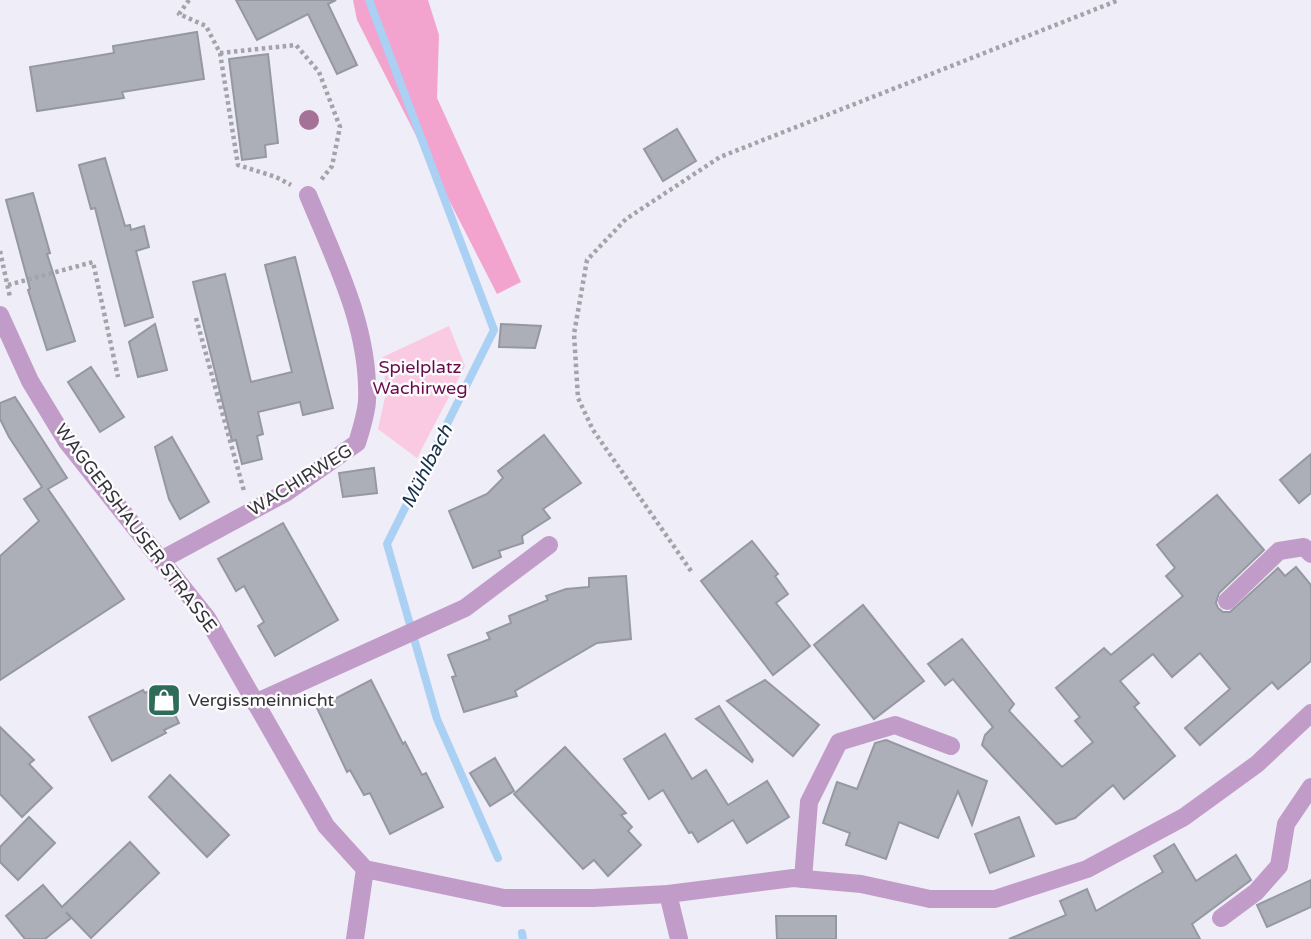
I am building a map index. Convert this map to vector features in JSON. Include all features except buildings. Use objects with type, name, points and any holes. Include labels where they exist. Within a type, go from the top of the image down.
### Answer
[{"type":"street","name":"WACHIRWEG","points":[[161,560],[287,492],[357,443],[367,404],[365,357],[353,306],[308,195]]},
{"type":"street","name":"WAGGERSHAUSER STRASSE","points":[[7,311],[30,381],[67,442],[207,618],[326,826],[365,869]]},
{"type":"street","points":[[255,702],[465,608],[549,545]]},
{"type":"street","points":[[1227,601],[1279,551],[1304,547],[1311,554]]},
{"type":"street","points":[[355,939],[365,869],[503,898],[593,898],[668,894],[729,884],[793,878],[861,884],[930,899],[995,899],[1087,869],[1184,817],[1257,764],[1311,713]]},
{"type":"street","points":[[803,879],[809,802],[839,742],[895,725],[951,746]]},
{"type":"street","points":[[1221,918],[1256,892],[1279,866],[1286,824],[1311,787]]},
{"type":"street","points":[[668,894],[678,939]]},
{"type":"path","points":[[189,0],[179,15],[206,26],[220,53],[238,165],[276,177],[308,195],[332,166],[340,127],[318,72],[296,46],[220,53]]},
{"type":"path","points":[[691,571],[593,430],[578,398],[574,334],[587,260],[626,219],[720,157],[1119,0]]},
{"type":"path","points":[[0,251],[8,285],[7,311]]},
{"type":"path","points":[[8,285],[93,262],[118,377]]},
{"type":"path","points":[[196,317],[250,512]]},
{"type":"green space","name":"Spielplatz Wachirweg","points":[[449,326],[465,366],[417,458],[378,429],[386,393],[383,357]]},
{"type":"shaded area","points":[[353,0],[428,0],[439,35],[437,98],[521,282],[497,294],[357,20]]},
{"type":"waterway","name":"Mühlbach","points":[[369,0],[494,330],[387,544],[437,719],[498,858]]},
{"type":"waterway","name":"Mühlbach","points":[[522,933],[523,939]]},
{"type":"place","name":"Vergissmeinnicht","points":[[164,700]]}]
